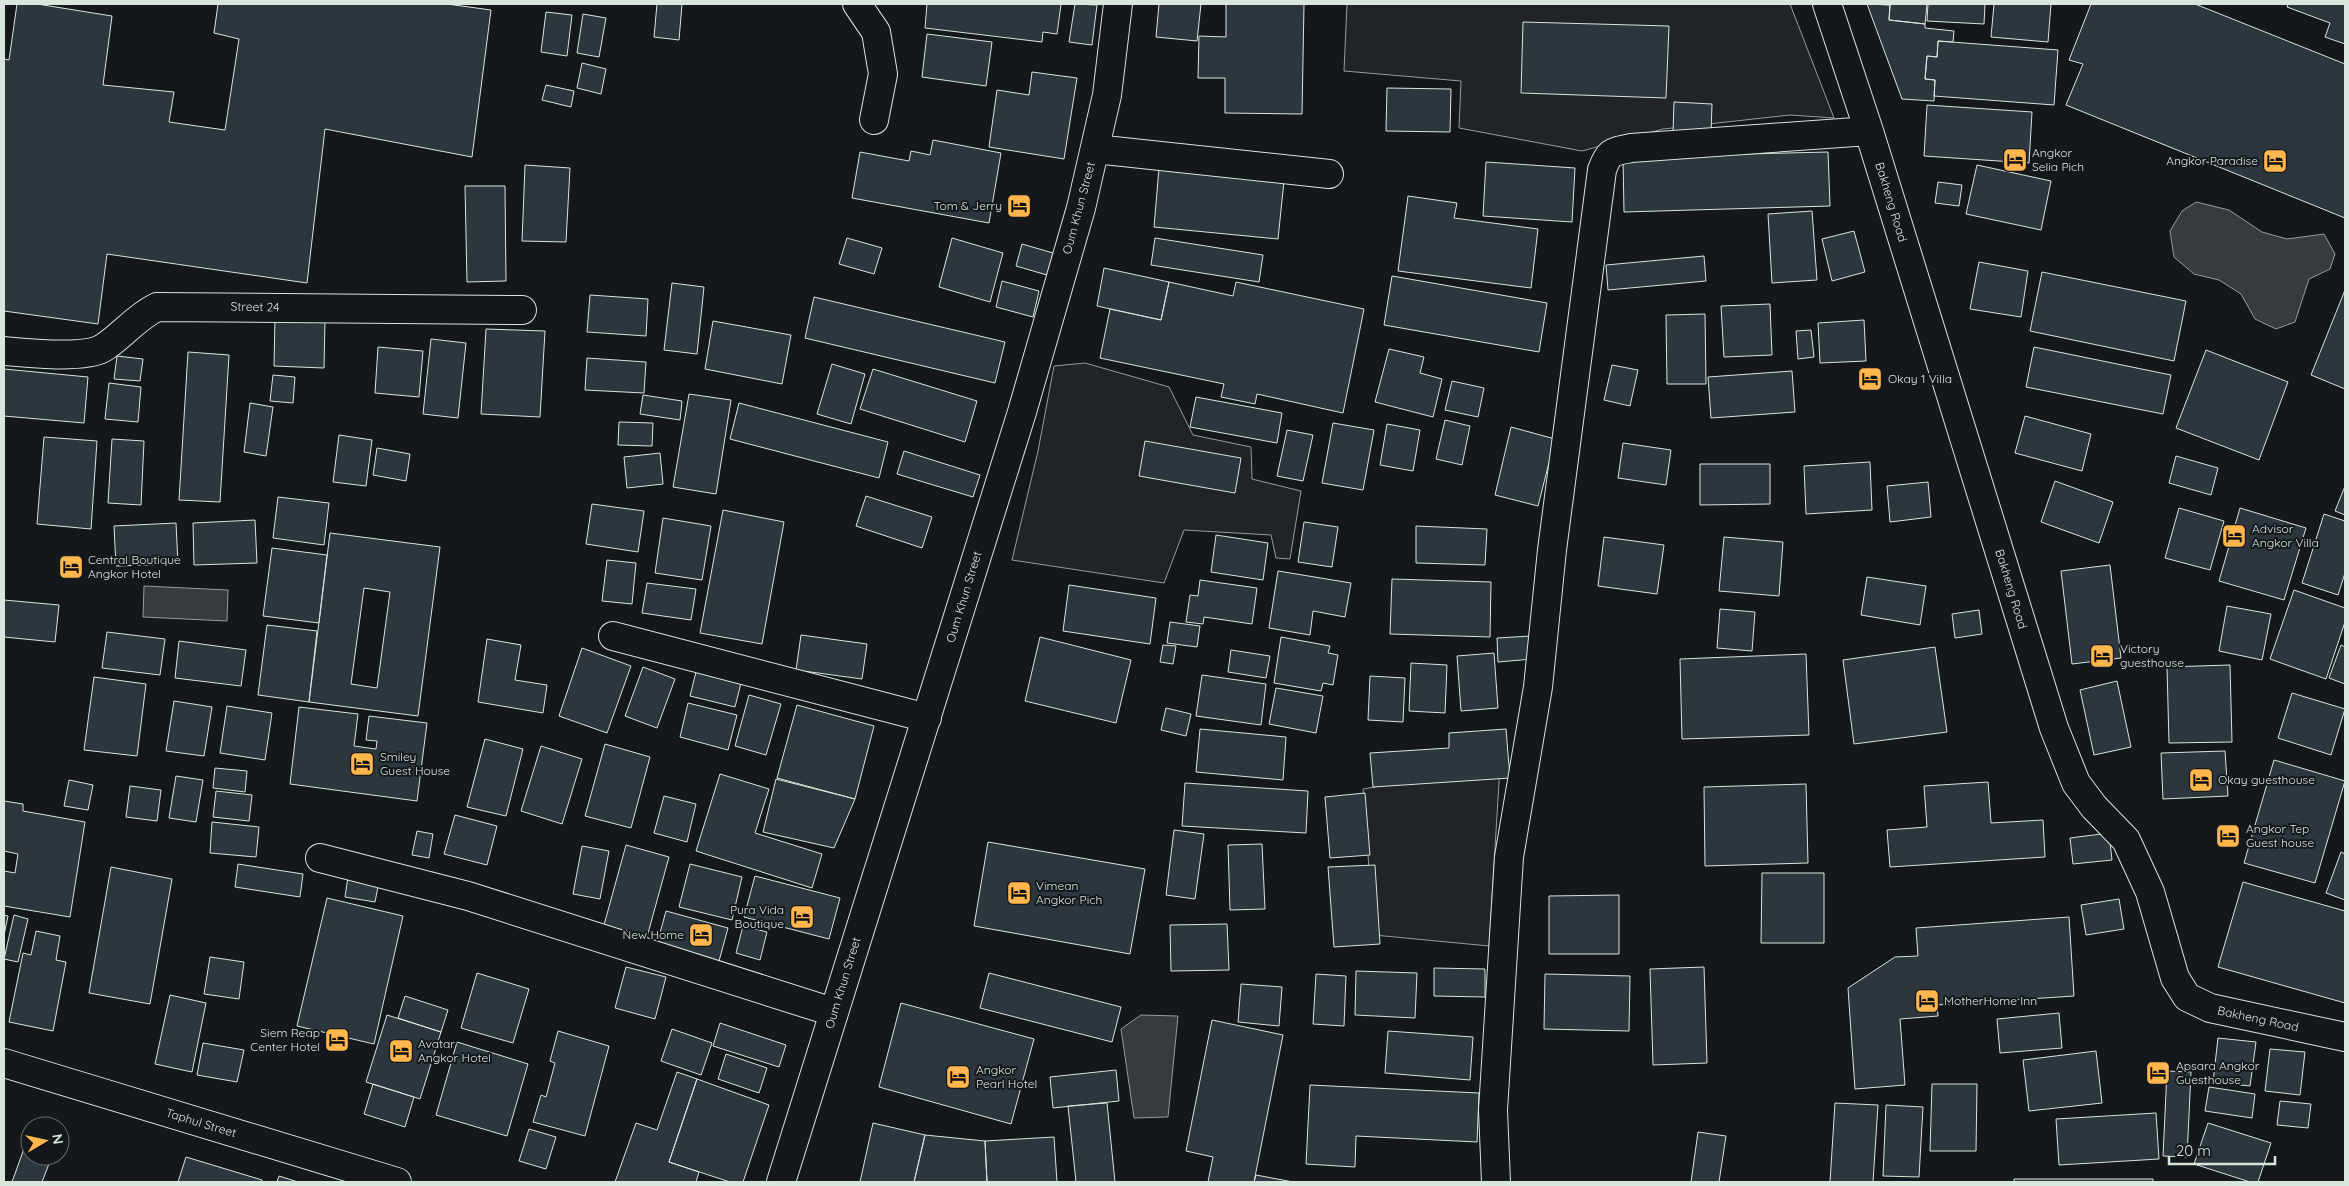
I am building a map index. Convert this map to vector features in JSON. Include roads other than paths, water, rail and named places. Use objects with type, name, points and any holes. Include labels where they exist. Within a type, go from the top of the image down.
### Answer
[{"type":"street","points":[[857,4],[876,32],[883,74],[874,120]]},
{"type":"street","name":"Oum Khun Street","points":[[781,1182],[1022,412],[1080,208],[1107,95],[1118,4]]},
{"type":"street","name":"Bakheng Road","points":[[1827,4],[1869,131],[2054,728],[2076,784],[2094,808],[2126,840],[2150,892],[2175,978],[2187,997],[2210,1008],[2345,1037]]},
{"type":"street","points":[[1496,1182],[1493,1110],[1509,857],[1538,687],[1552,550],[1602,170],[1606,157],[1612,152],[1631,148],[1869,131]]},
{"type":"street","points":[[1094,149],[1329,174]]},
{"type":"street","name":"Street 24","points":[[4,352],[52,354],[88,353],[100,350],[122,334],[144,313],[157,307],[522,310]]},
{"type":"street","points":[[613,636],[927,718]]},
{"type":"street","points":[[320,858],[468,896],[833,1012]]},
{"type":"street","name":"Taphul Street","points":[[4,1063],[397,1182]]},
{"type":"place","name":"Angkor Selia Pich","points":[[2015,160]]},
{"type":"place","name":"Angkor Paradise","points":[[2275,161]]},
{"type":"place","name":"Tom & Jerry","points":[[1019,206]]},
{"type":"place","name":"Okay 1 Villa","points":[[1870,379]]},
{"type":"place","name":"Advisor Angkor Villa","points":[[2234,536]]},
{"type":"place","name":"Central Boutique Angkor Hotel","points":[[71,567]]},
{"type":"place","name":"Victory guesthouse","points":[[2102,656]]},
{"type":"place","name":"Smiley Guest House","points":[[362,764]]},
{"type":"place","name":"Okay guesthouse","points":[[2201,780]]},
{"type":"place","name":"Angkor Tep Guest house","points":[[2228,836]]},
{"type":"place","name":"Vimean Angkor Pich","points":[[1019,893]]},
{"type":"place","name":"Pura Vida Boutique","points":[[802,917]]},
{"type":"place","name":"New Home","points":[[701,935]]},
{"type":"place","name":"MotherHome Inn","points":[[1927,1001]]},
{"type":"place","name":"Siem Reap Center Hotel","points":[[337,1040]]},
{"type":"place","name":"Avatar Angkor Hotel","points":[[401,1051]]},
{"type":"place","name":"Apsara Angkor Guesthouse","points":[[2158,1073]]},
{"type":"place","name":"Angkor Pearl Hotel","points":[[958,1077]]}]
